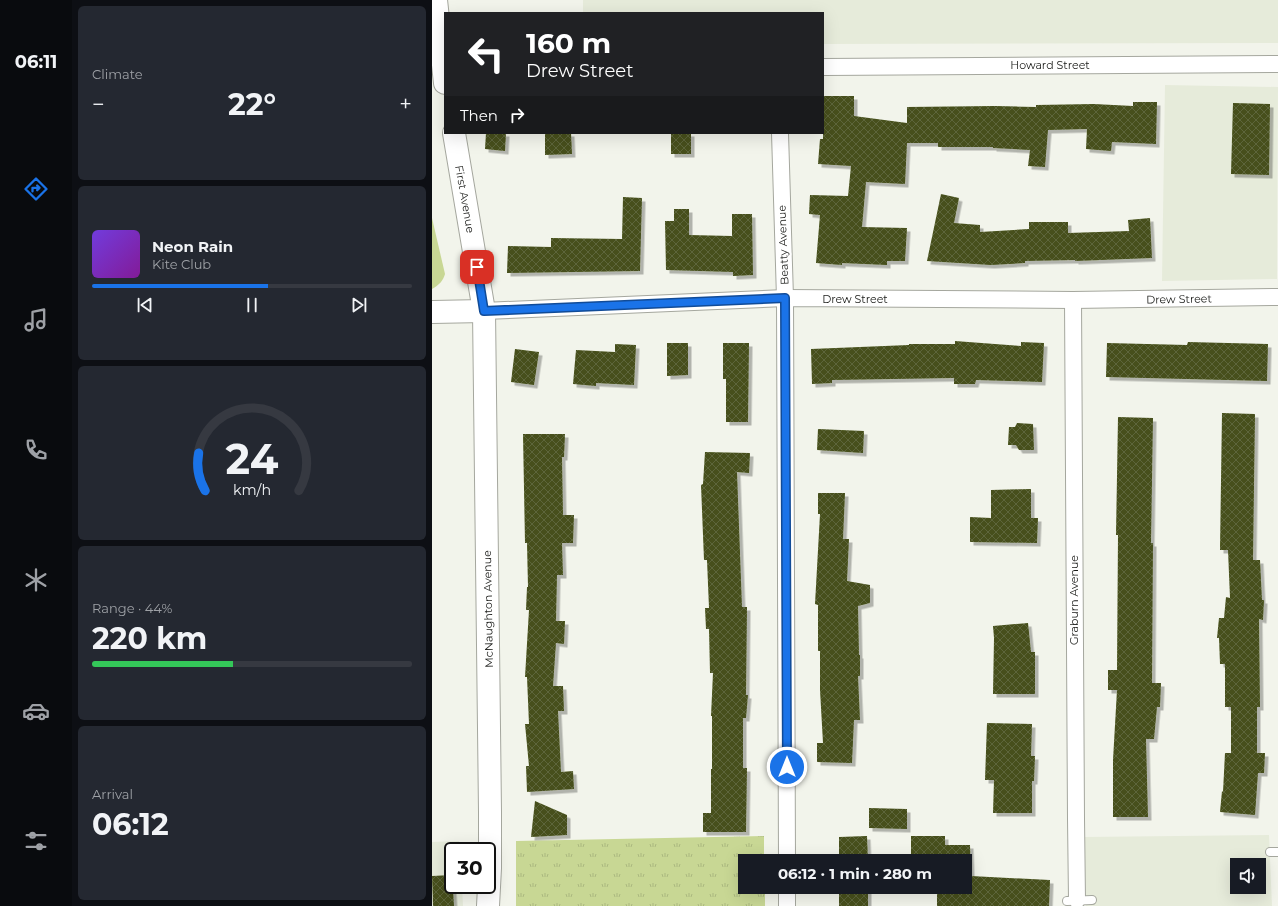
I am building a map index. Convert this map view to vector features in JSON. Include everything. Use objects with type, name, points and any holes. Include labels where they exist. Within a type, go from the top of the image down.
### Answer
[{"type":"main road","points":[[436,0],[441,74]]},
{"type":"main road","name":"First Avenue","points":[[454,134],[484,311]]},
{"type":"main road","name":"Drew Street","points":[[432,312],[484,311]]},
{"type":"main road","name":"McNaughton Avenue","points":[[484,311],[490,812],[488,906]]},
{"type":"street","name":"Howard Street","points":[[824,67],[1278,64]]},
{"type":"street","name":"Beatty Avenue","points":[[780,134],[785,298],[787,854]]},
{"type":"street","name":"Drew Street","points":[[484,311],[785,298],[1073,300],[1278,297]]},
{"type":"street","name":"Graburn Avenue","points":[[1073,300],[1076,825],[1079,900]]},
{"type":"street","points":[[787,894],[787,906]]},
{"type":"shaded area","points":[[583,0],[1278,0],[1278,43],[824,44],[824,12],[583,12]]},
{"type":"shaded area","points":[[1165,85],[1278,87],[1277,279],[1162,281]]},
{"type":"shaded area","points":[[1269,835],[1272,906],[1086,906],[1084,837]]},
{"type":"shaded area","points":[[459,841],[444,842],[444,894],[462,894],[463,906],[432,906],[432,842]]},
{"type":"green space","points":[[432,218],[445,274],[440,283],[432,289]]},
{"type":"green space","points":[[764,836],[764,854],[738,854],[738,894],[765,894],[765,906],[516,906],[516,841]]},
{"type":"building","points":[[824,96],[854,96],[854,116],[907,123],[907,107],[1036,107],[1036,105],[1094,104],[1133,106],[1133,102],[1157,102],[1156,144],[1112,142],[1111,151],[1086,149],[1087,129],[1048,130],[1045,167],[1028,166],[1030,150],[993,147],[938,147],[938,143],[907,143],[905,184],[866,182],[862,227],[907,228],[905,261],[887,261],[887,265],[842,263],[842,265],[816,263],[820,215],[809,214],[810,195],[848,196],[851,166],[818,164],[820,139],[823,139]]},
{"type":"building","points":[[1233,103],[1270,104],[1269,175],[1231,174]]},
{"type":"building","points":[[486,134],[506,134],[505,151],[485,149]]},
{"type":"building","points":[[545,134],[571,134],[572,154],[545,155]]},
{"type":"building","points":[[671,134],[691,134],[691,154],[671,154]]},
{"type":"building","points":[[941,194],[959,198],[954,223],[980,225],[980,232],[1029,229],[1029,222],[1068,222],[1068,233],[1129,231],[1128,220],[1150,218],[1152,258],[1025,261],[1025,263],[991,265],[927,261]]},
{"type":"building","points":[[623,197],[642,198],[640,271],[507,273],[508,246],[551,247],[551,238],[622,239]]},
{"type":"building","points":[[674,209],[689,209],[689,235],[732,236],[732,214],[752,214],[753,275],[733,276],[733,272],[666,270],[665,221],[674,221]]},
{"type":"building","points":[[955,341],[1021,346],[1021,342],[1044,343],[1042,382],[976,380],[975,384],[954,384],[954,378],[832,380],[832,383],[812,384],[811,349],[909,344],[955,344]]},
{"type":"building","points":[[1188,342],[1268,344],[1267,381],[1106,377],[1107,343],[1187,345]]},
{"type":"building","points":[[667,343],[688,343],[688,375],[667,376]]},
{"type":"building","points":[[723,343],[749,343],[748,422],[726,422],[726,379],[723,379]]},
{"type":"building","points":[[615,344],[636,345],[634,385],[596,383],[596,386],[573,384],[576,350],[615,352]]},
{"type":"building","points":[[515,349],[539,352],[534,385],[511,382]]},
{"type":"building","points":[[1222,413],[1255,414],[1253,560],[1260,560],[1262,600],[1264,600],[1263,620],[1259,619],[1260,707],[1257,707],[1257,753],[1265,753],[1264,773],[1258,773],[1255,815],[1220,812],[1222,791],[1223,792],[1225,753],[1231,753],[1231,707],[1225,707],[1225,664],[1220,664],[1219,638],[1217,638],[1219,618],[1224,618],[1226,597],[1230,598],[1228,550],[1220,550]]},
{"type":"building","points":[[1118,417],[1153,418],[1151,543],[1153,543],[1152,683],[1161,683],[1160,707],[1157,707],[1154,739],[1146,739],[1148,817],[1113,817],[1113,760],[1117,690],[1108,690],[1108,670],[1117,670],[1118,535],[1116,535]]},
{"type":"building","points":[[1017,423],[1033,424],[1034,450],[1019,450],[1016,445],[1008,445],[1009,427],[1015,427]]},
{"type":"building","points":[[818,429],[864,431],[863,453],[817,450]]},
{"type":"building","points":[[523,434],[565,434],[564,457],[562,457],[563,515],[574,515],[573,543],[562,543],[563,575],[557,575],[556,621],[565,621],[564,644],[556,643],[553,686],[563,686],[564,711],[558,711],[561,772],[573,771],[574,789],[527,792],[526,766],[529,766],[525,724],[529,724],[527,677],[525,677],[529,610],[526,610],[528,587],[527,543],[525,543]]},
{"type":"building","points":[[705,452],[750,453],[749,473],[737,472],[742,607],[747,607],[746,695],[748,695],[746,718],[743,718],[743,768],[747,768],[746,832],[703,832],[703,813],[711,813],[711,716],[713,673],[710,673],[709,629],[706,629],[705,608],[709,608],[707,560],[704,560],[701,485],[703,484]]},
{"type":"building","points":[[1031,489],[1031,518],[1038,518],[1037,543],[970,542],[970,517],[991,518],[991,490]]},
{"type":"building","points":[[818,493],[845,493],[843,539],[849,539],[847,581],[870,585],[870,603],[858,606],[860,676],[858,676],[860,720],[854,720],[852,763],[817,762],[817,743],[823,743],[820,690],[820,651],[818,651],[818,605],[815,604],[820,514],[818,514]]},
{"type":"building","points":[[1028,623],[1031,652],[1035,652],[1035,694],[993,694],[993,626]]},
{"type":"building","points":[[987,723],[1032,724],[1031,756],[1035,756],[1034,781],[1032,781],[1032,813],[993,813],[994,780],[985,780]]},
{"type":"building","points":[[535,801],[567,815],[567,835],[531,837]]},
{"type":"building","points":[[869,808],[907,809],[907,829],[869,828]]},
{"type":"building","points":[[867,836],[868,854],[839,854],[839,837]]},
{"type":"building","points":[[911,836],[945,836],[945,845],[970,845],[970,854],[911,854]]},
{"type":"building","points":[[444,875],[444,894],[453,894],[454,906],[433,906],[432,876]]},
{"type":"building","points":[[972,876],[1050,880],[1049,906],[937,906],[937,894],[972,894]]},
{"type":"building","points":[[839,894],[868,894],[868,906],[839,906]]},
{"type":"route","points":[[477,267],[484,311],[785,298],[787,767]]}]
